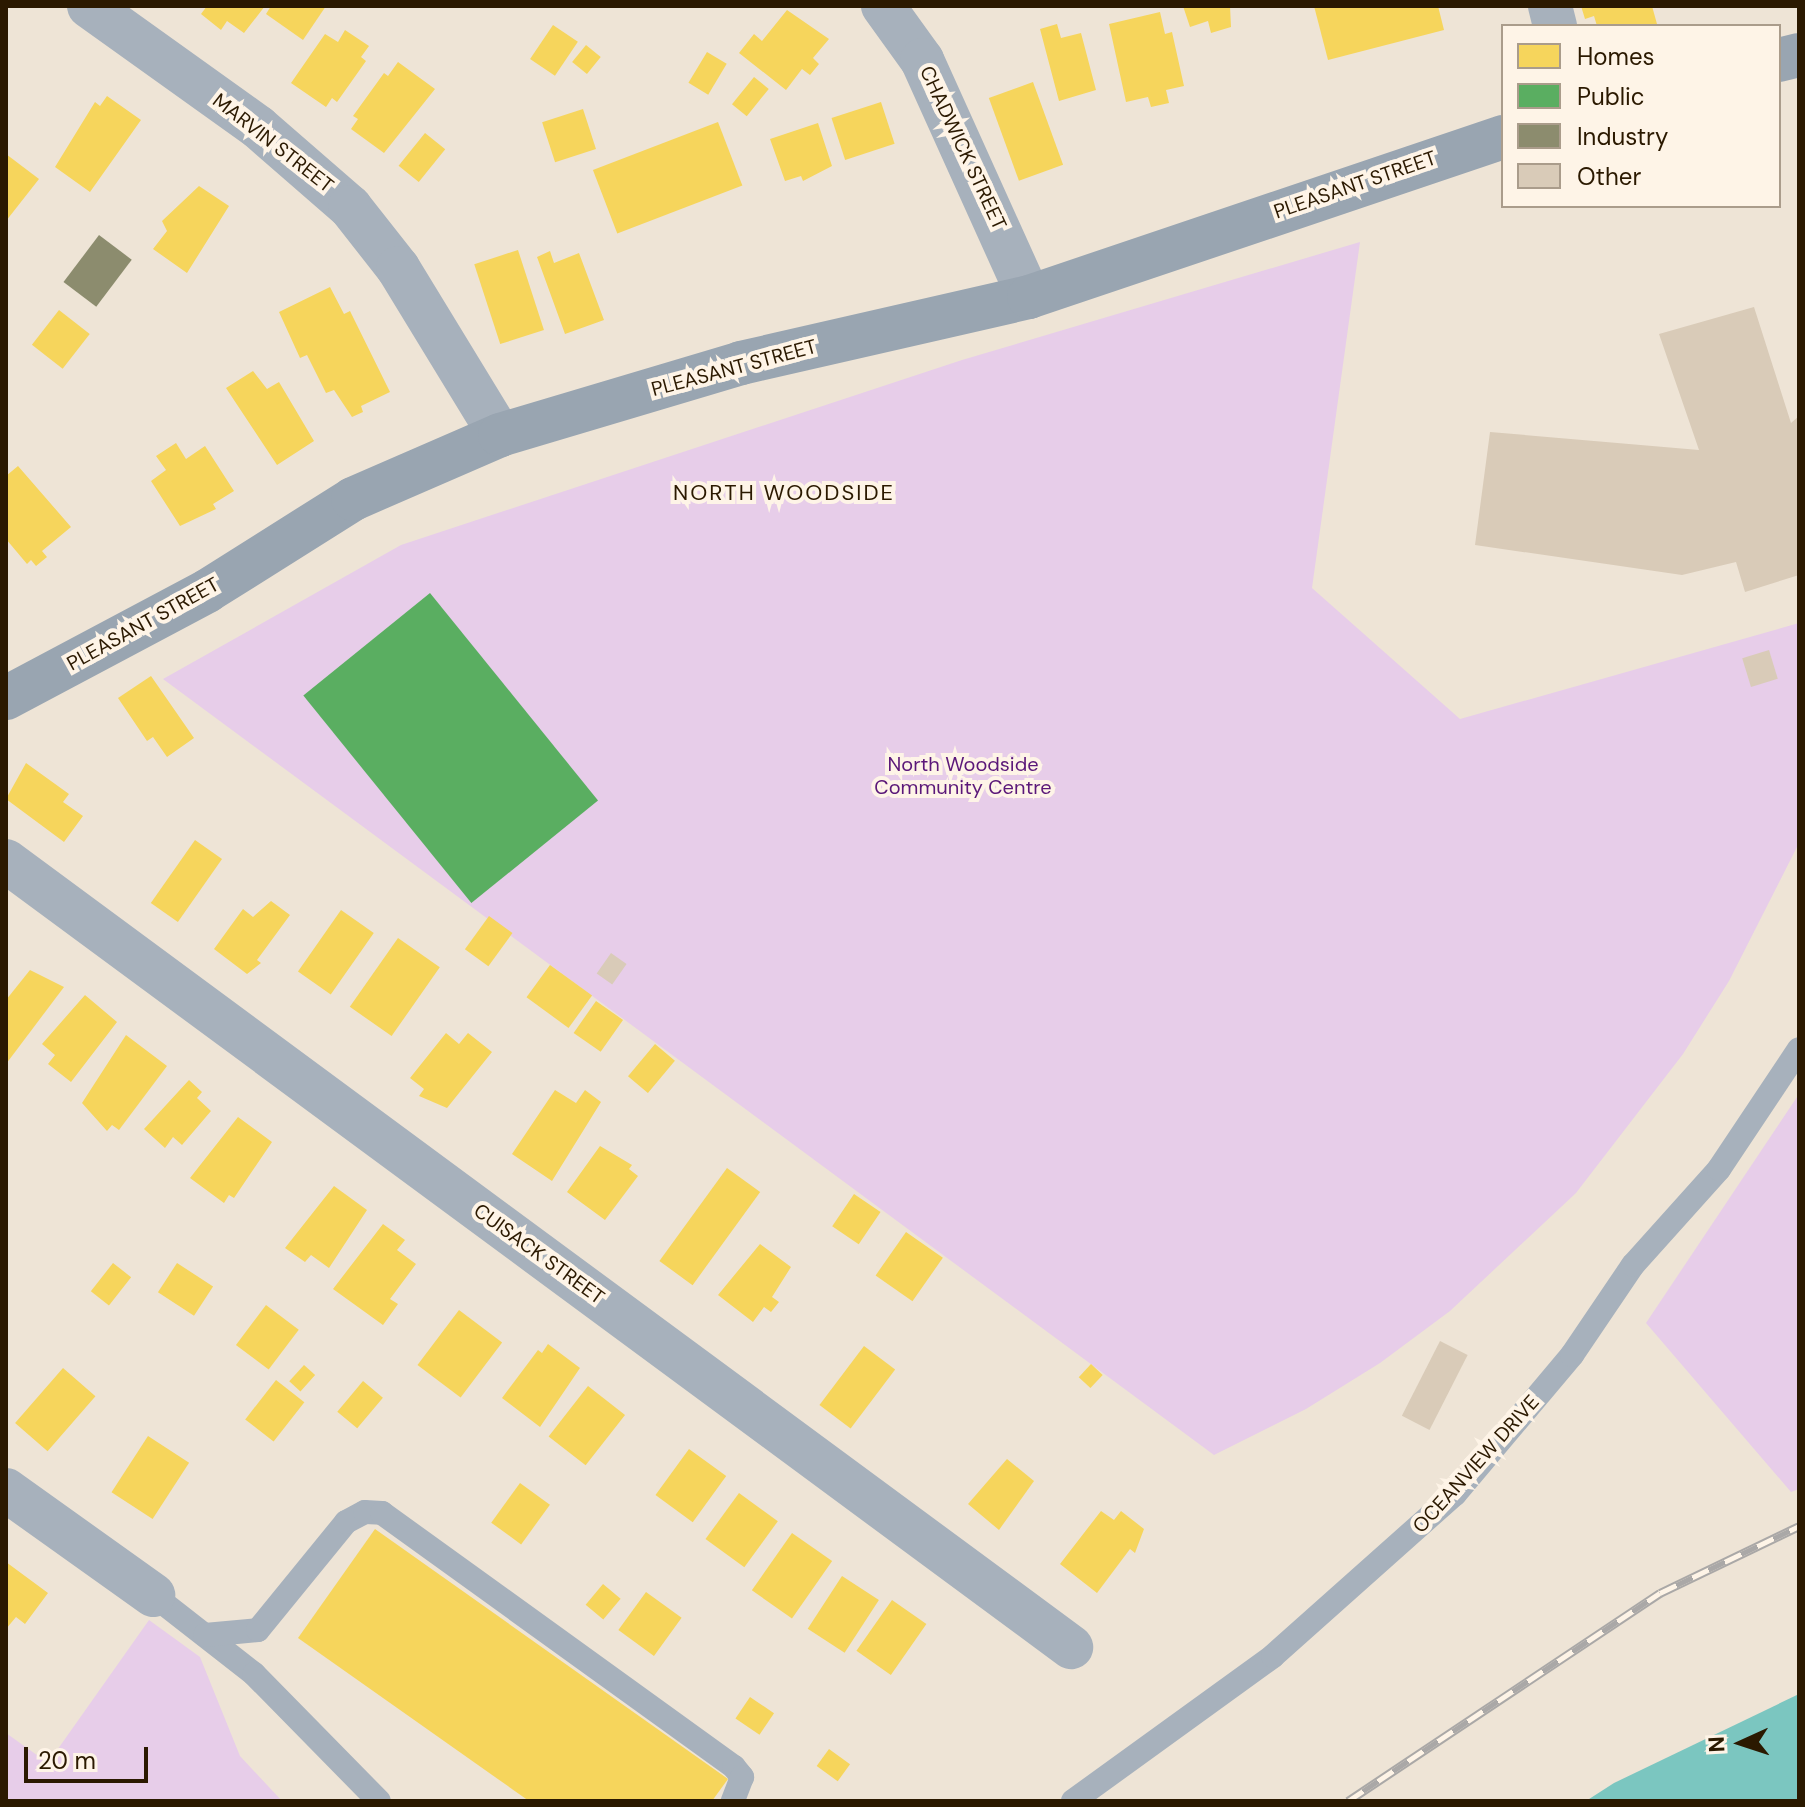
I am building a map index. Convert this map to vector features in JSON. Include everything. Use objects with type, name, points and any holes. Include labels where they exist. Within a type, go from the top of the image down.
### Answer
[{"type":"main road","name":"PLEASANT STREET","points":[[6,698],[207,591],[353,499],[500,435],[741,363],[1029,297],[1501,138]]},
{"type":"street","name":"MARVIN STREET","points":[[89,6],[258,127],[350,207],[398,268],[500,435]]},
{"type":"street","name":"CHADWICK STREET","points":[[883,6],[922,60],[1029,297]]},
{"type":"street","name":"CUISACK STREET","points":[[6,861],[1071,1647]]},
{"type":"street","points":[[6,1490],[153,1595]]},
{"type":"lane","name":"OCEANVIEW DRIVE","points":[[1073,1801],[1273,1656],[1455,1494],[1572,1355],[1633,1265],[1719,1169],[1799,1049]]},
{"type":"lane","points":[[205,1635],[258,1630],[346,1522],[365,1512],[382,1513],[734,1767],[742,1777],[733,1801]]},
{"type":"lane","points":[[153,1595],[254,1674],[379,1801]]},
{"type":"green space","name":"North Woodside Community Centre","points":[[1360,242],[1312,588],[1460,719],[1799,623],[1799,843],[1729,981],[1683,1054],[1576,1193],[1450,1311],[1380,1363],[1306,1409],[1214,1455],[163,679],[401,545],[962,360]]},
{"type":"green space","points":[[1799,1094],[1799,1489],[1791,1492],[1646,1323]]},
{"type":"green space","points":[[149,1620],[200,1657],[240,1756],[282,1801],[6,1801],[6,1733],[48,1763]]},
{"type":"water","points":[[1799,1694],[1799,1801],[1586,1801],[1614,1783]]},
{"type":"building: Homes","points":[[207,6],[265,6],[244,33],[227,21],[221,30],[201,14]]},
{"type":"building: Homes","points":[[271,6],[326,6],[303,40],[266,14]]},
{"type":"building: Homes","points":[[1183,6],[1230,6],[1231,27],[1211,33],[1208,21],[1190,27]]},
{"type":"building: Homes","points":[[1314,6],[1438,6],[1444,30],[1328,60]]},
{"type":"building: Homes","points":[[1581,6],[1652,6],[1657,24],[1596,24],[1594,16],[1585,19]]},
{"type":"building: Homes","points":[[787,10],[829,39],[813,58],[819,64],[810,75],[802,69],[786,90],[739,53],[754,34],[762,41]]},
{"type":"building: Homes","points":[[1160,12],[1165,34],[1172,32],[1184,86],[1166,90],[1169,103],[1151,107],[1148,97],[1126,102],[1109,24]]},
{"type":"building: Homes","points":[[1057,24],[1061,38],[1081,33],[1096,90],[1059,101],[1040,29]]},
{"type":"building: Homes","points":[[553,25],[578,42],[555,76],[530,59]]},
{"type":"building: Homes","points":[[345,30],[369,46],[361,57],[366,61],[337,102],[332,98],[326,107],[291,83],[325,34],[338,42]]},
{"type":"building: Homes","points":[[586,45],[601,57],[587,74],[572,62]]},
{"type":"building: Homes","points":[[707,52],[727,64],[708,95],[688,83]]},
{"type":"building: Homes","points":[[398,62],[435,89],[384,153],[351,129],[358,119],[353,116],[384,73],[388,76]]},
{"type":"building: Homes","points":[[754,77],[769,89],[747,116],[732,104]]},
{"type":"building: Homes","points":[[1033,82],[1063,165],[1019,181],[989,98]]},
{"type":"building: Homes","points":[[107,96],[141,120],[90,192],[55,167],[95,102],[100,106]]},
{"type":"building: Homes","points":[[881,102],[895,144],[845,160],[832,118]]},
{"type":"building: Homes","points":[[583,109],[596,149],[555,162],[542,122]]},
{"type":"building: Homes","points":[[718,122],[742,185],[617,234],[593,170]]},
{"type":"building: Homes","points":[[818,123],[832,166],[803,181],[801,176],[785,181],[770,139]]},
{"type":"building: Homes","points":[[425,133],[445,149],[419,182],[399,166]]},
{"type":"building: Homes","points":[[6,154],[39,179],[6,221]]},
{"type":"building: Homes","points":[[199,186],[229,206],[187,273],[153,249],[167,231],[162,221]]},
{"type":"building: Homes","points":[[518,250],[544,330],[500,344],[474,264]]},
{"type":"building: Homes","points":[[550,251],[554,263],[579,253],[604,320],[565,334],[537,257]]},
{"type":"building: Homes","points":[[330,287],[344,314],[350,311],[390,392],[361,406],[363,412],[352,417],[334,390],[326,393],[307,355],[300,358],[279,312]]},
{"type":"building: Homes","points":[[59,310],[90,334],[63,369],[32,345]]},
{"type":"building: Homes","points":[[253,371],[267,389],[279,382],[314,441],[277,465],[226,388]]},
{"type":"building: Homes","points":[[176,443],[186,459],[205,446],[234,491],[213,504],[216,509],[180,526],[151,481],[166,470],[156,456]]},
{"type":"building: Homes","points":[[18,466],[71,527],[42,551],[47,557],[36,566],[31,560],[27,564],[6,539],[6,476]]},
{"type":"building: Homes","points":[[151,676],[194,738],[167,757],[153,737],[147,741],[118,698]]},
{"type":"building: Homes","points":[[26,763],[69,794],[63,802],[83,816],[64,842],[6,799]]},
{"type":"building: Homes","points":[[195,840],[222,859],[178,922],[151,903]]},
{"type":"building: Homes","points":[[271,901],[290,915],[257,960],[261,963],[247,974],[214,949],[243,909],[253,917]]},
{"type":"building: Homes","points":[[341,910],[374,933],[331,994],[298,971]]},
{"type":"building: Homes","points":[[489,916],[512,933],[488,966],[465,949]]},
{"type":"building: Homes","points":[[398,938],[440,967],[392,1036],[350,1007]]},
{"type":"building: Homes","points":[[550,965],[592,996],[569,1028],[526,997]]},
{"type":"building: Homes","points":[[30,970],[64,987],[6,1064],[6,1000]]},
{"type":"building: Homes","points":[[85,995],[117,1022],[71,1082],[48,1064],[55,1055],[42,1044]]},
{"type":"building: Homes","points":[[596,1001],[623,1020],[601,1052],[574,1033]]},
{"type":"building: Homes","points":[[446,1033],[459,1044],[468,1033],[492,1052],[447,1108],[419,1096],[424,1089],[410,1078]]},
{"type":"building: Homes","points":[[126,1035],[167,1066],[119,1130],[112,1125],[107,1131],[82,1103]]},
{"type":"building: Homes","points":[[655,1044],[675,1061],[648,1093],[628,1076]]},
{"type":"building: Homes","points":[[189,1080],[202,1092],[197,1098],[211,1111],[182,1145],[173,1137],[165,1148],[144,1129]]},
{"type":"building: Homes","points":[[555,1090],[576,1103],[585,1090],[601,1102],[552,1181],[512,1154]]},
{"type":"building: Homes","points":[[238,1117],[272,1142],[234,1198],[229,1195],[224,1203],[190,1178]]},
{"type":"building: Homes","points":[[600,1146],[632,1165],[629,1169],[638,1176],[605,1220],[567,1192]]},
{"type":"building: Homes","points":[[727,1168],[760,1192],[693,1285],[659,1261]]},
{"type":"building: Homes","points":[[334,1186],[367,1210],[329,1268],[311,1255],[305,1262],[285,1248]]},
{"type":"building: Homes","points":[[854,1194],[881,1212],[859,1244],[832,1226]]},
{"type":"building: Homes","points":[[383,1224],[405,1240],[397,1250],[416,1264],[390,1299],[398,1304],[383,1325],[333,1289]]},
{"type":"building: Homes","points":[[906,1232],[943,1258],[912,1301],[876,1275]]},
{"type":"building: Homes","points":[[760,1244],[791,1267],[772,1297],[779,1302],[771,1312],[764,1307],[753,1322],[718,1295]]},
{"type":"building: Homes","points":[[113,1263],[131,1277],[109,1306],[91,1291]]},
{"type":"building: Homes","points":[[177,1263],[213,1286],[194,1316],[158,1292]]},
{"type":"building: Homes","points":[[266,1305],[299,1330],[269,1370],[236,1345]]},
{"type":"building: Homes","points":[[459,1310],[502,1342],[461,1398],[417,1365]]},
{"type":"building: Homes","points":[[548,1344],[580,1368],[540,1427],[502,1398],[538,1350],[542,1353]]},
{"type":"building: Homes","points":[[864,1346],[895,1369],[851,1429],[819,1405]]},
{"type":"building: Homes","points":[[1091,1364],[1103,1375],[1090,1388],[1079,1377]]},
{"type":"building: Homes","points":[[304,1365],[315,1375],[300,1391],[289,1381]]},
{"type":"building: Homes","points":[[63,1368],[95,1396],[48,1451],[15,1423]]},
{"type":"building: Homes","points":[[276,1380],[304,1402],[274,1442],[245,1419]]},
{"type":"building: Homes","points":[[363,1381],[383,1398],[357,1428],[337,1412]]},
{"type":"building: Homes","points":[[588,1386],[625,1415],[586,1465],[549,1436]]},
{"type":"building: Homes","points":[[148,1436],[189,1463],[153,1519],[112,1492]]},
{"type":"building: Homes","points":[[689,1449],[726,1476],[693,1522],[655,1495]]},
{"type":"building: Homes","points":[[1007,1459],[1034,1481],[999,1530],[968,1504]]},
{"type":"building: Homes","points":[[520,1483],[550,1505],[521,1544],[491,1523]]},
{"type":"building: Homes","points":[[739,1493],[778,1521],[744,1567],[705,1539]]},
{"type":"building: Homes","points":[[1101,1511],[1114,1520],[1121,1511],[1144,1529],[1135,1553],[1130,1549],[1097,1593],[1060,1564]]},
{"type":"building: Homes","points":[[375,1529],[728,1779],[712,1801],[529,1801],[298,1638]]},
{"type":"building: Homes","points":[[792,1533],[832,1561],[792,1618],[752,1590]]},
{"type":"building: Homes","points":[[6,1562],[48,1593],[25,1624],[16,1617],[6,1629]]},
{"type":"building: Homes","points":[[842,1576],[879,1600],[845,1653],[808,1629]]},
{"type":"building: Homes","points":[[603,1584],[621,1599],[603,1619],[586,1605]]},
{"type":"building: Homes","points":[[646,1592],[682,1618],[654,1656],[618,1630]]},
{"type":"building: Homes","points":[[892,1600],[926,1624],[891,1675],[856,1651]]},
{"type":"building: Homes","points":[[750,1697],[774,1713],[760,1735],[735,1719]]},
{"type":"building: Homes","points":[[829,1749],[850,1764],[838,1781],[817,1766]]},
{"type":"building: Public","points":[[430,593],[598,800],[471,903],[303,696]]},
{"type":"building: Industry","points":[[99,235],[132,260],[96,307],[63,282]]},
{"type":"building: Other","points":[[1754,307],[1791,423],[1799,416],[1799,575],[1745,592],[1736,562],[1682,575],[1475,545],[1490,432],[1699,450],[1659,334]]},
{"type":"building: Other","points":[[1769,650],[1778,679],[1751,687],[1742,658]]},
{"type":"building: Other","points":[[611,953],[627,964],[612,984],[597,973]]},
{"type":"building: Other","points":[[1440,1341],[1468,1355],[1429,1430],[1402,1416]]},
{"type":"railway","points":[[1348,1801],[1660,1593],[1799,1526]]},
{"type":"district","name":"NORTH WOODSIDE","points":[[784,493]]}]
